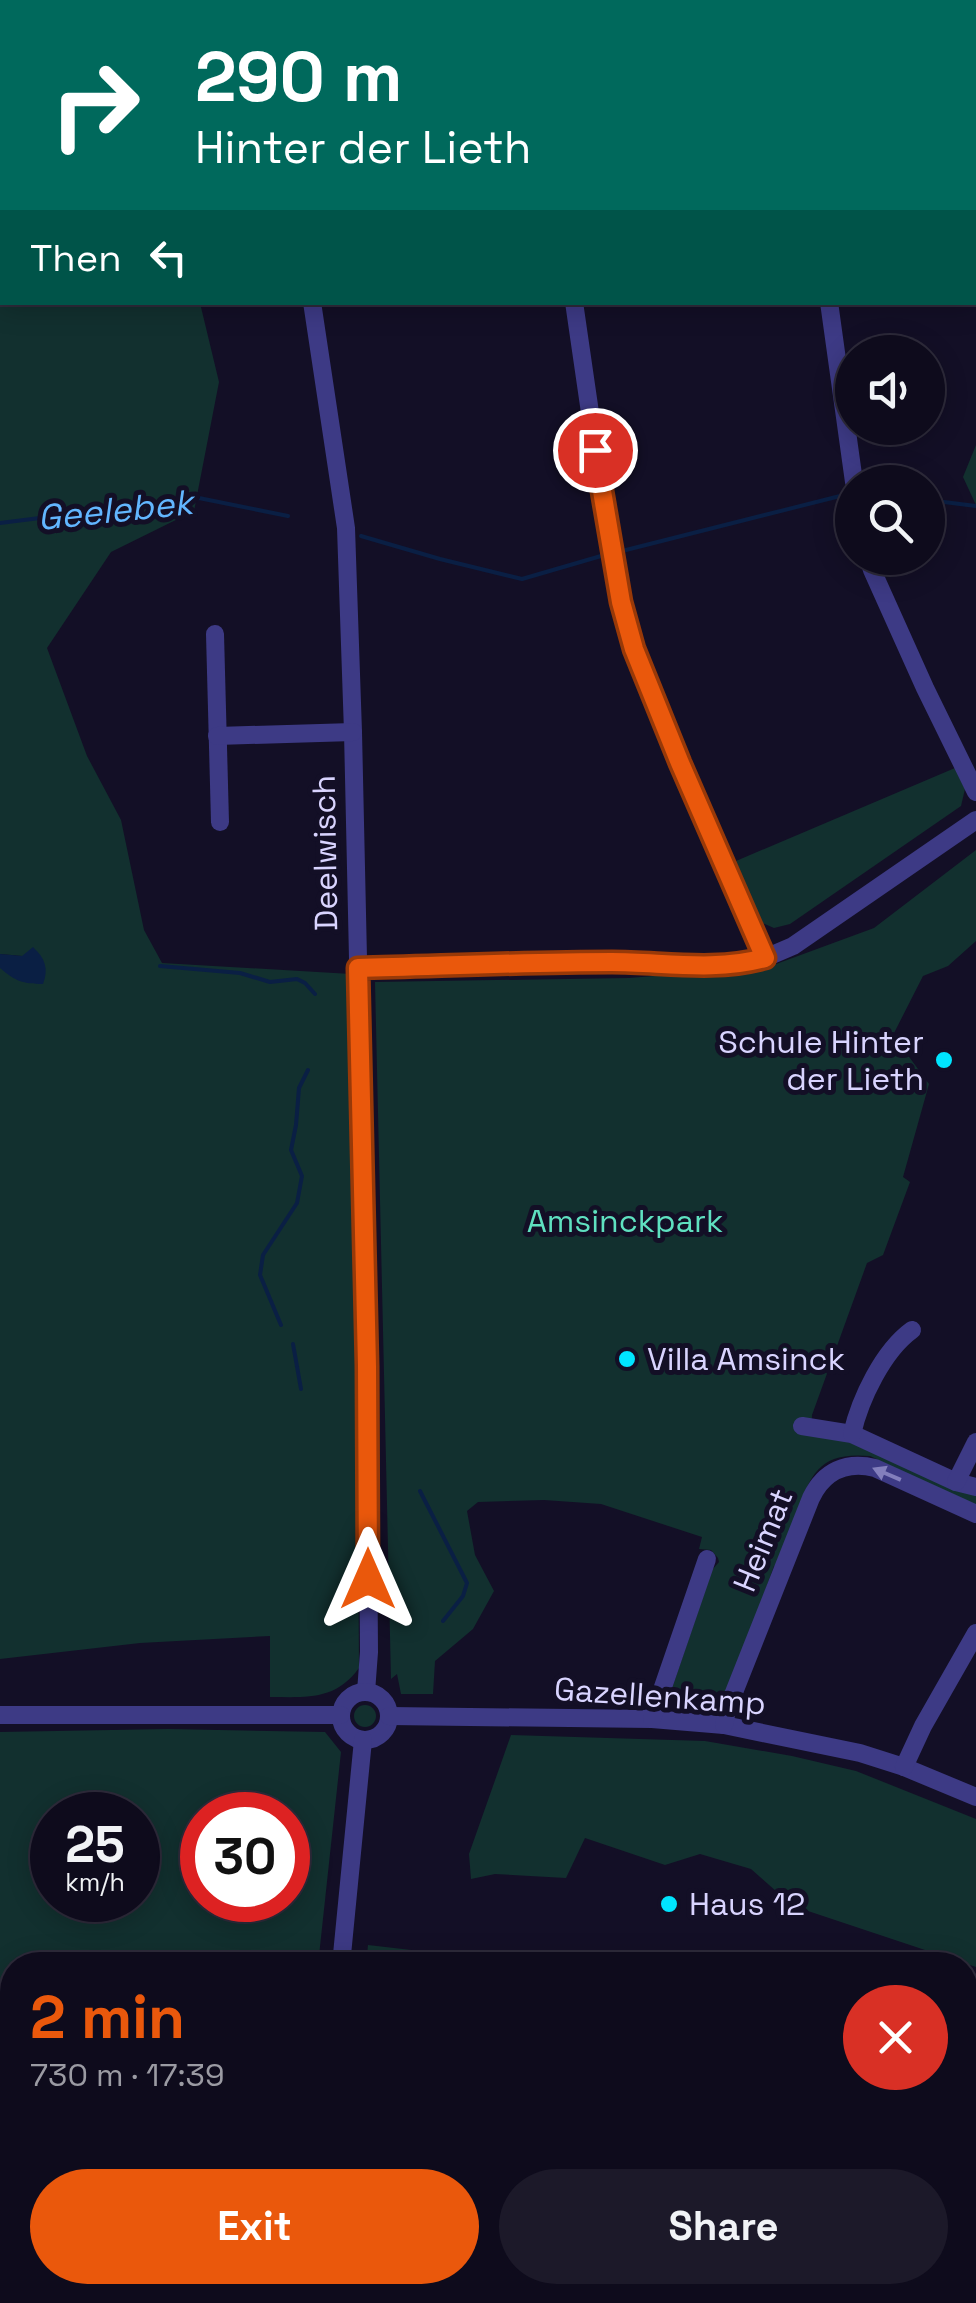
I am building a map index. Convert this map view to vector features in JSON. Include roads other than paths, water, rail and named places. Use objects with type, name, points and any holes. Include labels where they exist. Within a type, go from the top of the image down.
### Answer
[{"type":"street","name":"Deelwisch","points":[[312,305],[346,528],[367,1366],[366,1692]]},
{"type":"street","points":[[574,305],[606,523],[634,649],[765,958]]},
{"type":"street","points":[[829,305],[852,465]]},
{"type":"street","points":[[874,575],[976,792]]},
{"type":"street","points":[[215,634],[220,822]]},
{"type":"street","name":"Deelwisch","points":[[217,736],[353,732]]},
{"type":"street","points":[[358,968],[577,962],[714,966],[746,963],[793,946],[976,820]]},
{"type":"street","points":[[852,1434],[863,1399],[894,1345],[912,1330]]},
{"type":"street","points":[[802,1426],[852,1434],[956,1482],[976,1487]]},
{"type":"street","points":[[956,1482],[976,1442]]},
{"type":"street","name":"Heimat","points":[[724,1725],[811,1498],[823,1479],[840,1468],[862,1465],[976,1514]]},
{"type":"street","points":[[652,1719],[707,1560]]},
{"type":"street","points":[[904,1768],[976,1633]]},
{"type":"street","points":[[366,1692],[382,1700],[388,1716],[381,1734],[362,1740],[346,1732],[341,1714],[349,1698],[366,1692]]},
{"type":"street","points":[[0,1715],[341,1714]]},
{"type":"street","name":"Gazellenkamp","points":[[388,1716],[652,1719],[724,1725],[837,1747],[976,1797]]},
{"type":"street","points":[[342,1952],[362,1740]]},
{"type":"water","points":[[33,947],[45,964],[43,984],[20,981],[0,968],[0,954],[22,956]]},
{"type":"waterway","name":"Geelebek","points":[[618,552],[835,497]]},
{"type":"waterway","name":"Geelebek","points":[[0,523],[199,498],[288,516]]},
{"type":"waterway","name":"Geelebek","points":[[945,502],[976,506]]},
{"type":"waterway","name":"Geelebek","points":[[361,536],[522,579],[601,556]]},
{"type":"waterway","points":[[160,966],[240,973],[270,982],[297,979],[315,994]]},
{"type":"waterway","name":"Geelebek","points":[[281,1325],[260,1275],[263,1255],[297,1203],[302,1176],[291,1150],[299,1088],[308,1070]]},
{"type":"waterway","points":[[293,1344],[301,1389]]},
{"type":"waterway","points":[[420,1491],[467,1583],[463,1596],[443,1621]]},
{"type":"place","name":"Schule Hinter der Lieth","points":[[944,1060]]},
{"type":"place","name":"Villa Amsinck","points":[[627,1359]]},
{"type":"place","name":"Haus 12","points":[[669,1904]]},
{"type":"park label","name":"Amsinckpark","points":[[625,1221]]}]
